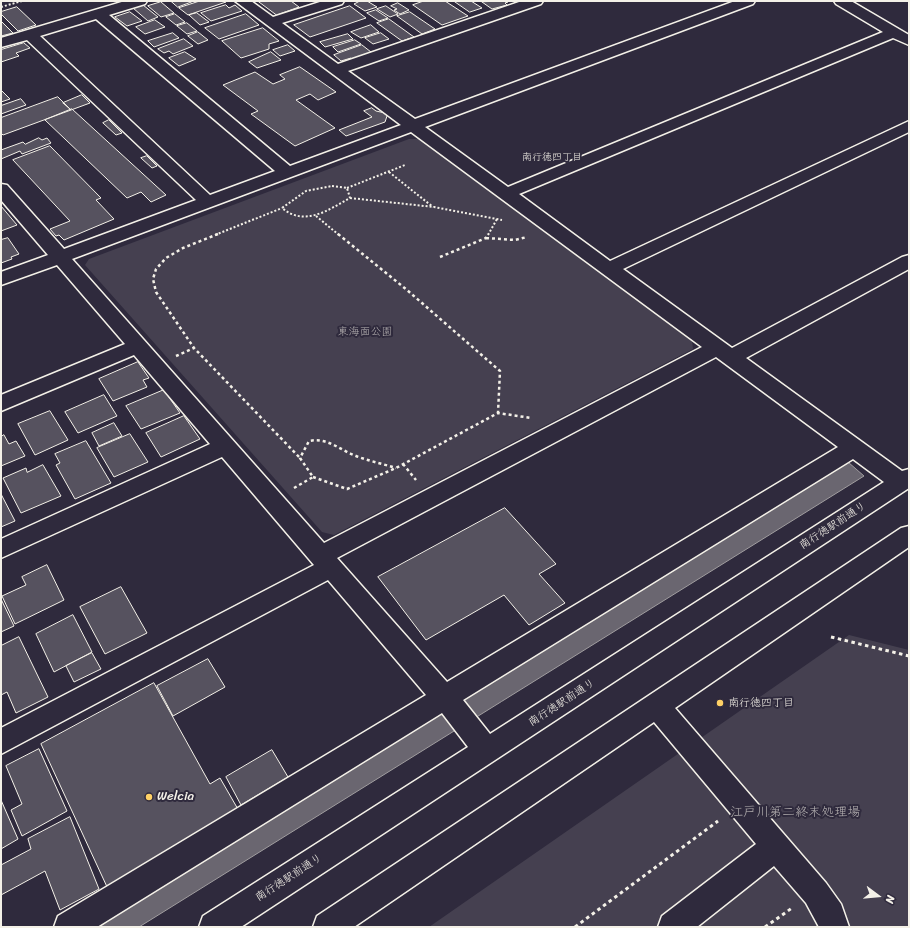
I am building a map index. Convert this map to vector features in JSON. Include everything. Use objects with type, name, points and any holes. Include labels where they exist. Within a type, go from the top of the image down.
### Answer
[{"type":"street","points":[[1,43],[140,1]]},
{"type":"street","points":[[242,1],[505,194],[526,219],[608,269],[854,448],[905,480]]},
{"type":"street","points":[[271,22],[337,1]]},
{"type":"street","points":[[336,70],[536,1]]},
{"type":"street","points":[[1,279],[748,1]]},
{"type":"street","points":[[841,1],[909,40]]},
{"type":"street","points":[[98,14],[287,172]]},
{"type":"street","points":[[505,194],[894,32]]},
{"type":"street","points":[[29,34],[208,202]]},
{"type":"street","points":[[608,269],[909,126]]},
{"type":"street","points":[[1,189],[454,709],[487,751]]},
{"type":"street","points":[[1,742],[326,561],[723,353],[909,261]]},
{"type":"street","points":[[1,403],[138,346]]},
{"type":"street","points":[[1,549],[225,446]]},
{"type":"street","points":[[69,927],[454,709],[854,448]]},
{"type":"street","name":"南行徳駅前通り","points":[[214,927],[905,480]]},
{"type":"street","points":[[328,927],[909,535]]},
{"type":"street","points":[[657,706],[816,893],[830,915],[834,927]]},
{"type":"street","points":[[673,927],[776,847]]},
{"type":"path","points":[[1,7],[22,1]]},
{"type":"path","points":[[404,165],[347,188],[332,186],[306,191],[282,208],[183,248],[166,258],[156,269],[153,279],[156,292],[194,348],[300,458],[313,477],[347,489],[396,468],[498,412],[534,419]]},
{"type":"path","points":[[389,172],[434,207]]},
{"type":"path","points":[[347,188],[350,198]]},
{"type":"path","points":[[282,208],[288,215],[301,218],[316,216],[350,198],[434,207],[497,219],[526,219],[533,235],[515,240],[486,238],[440,257]]},
{"type":"path","points":[[316,216],[407,290],[500,371],[498,412]]},
{"type":"path","points":[[486,238],[497,219]]},
{"type":"path","points":[[300,458],[309,441],[315,439],[327,442],[354,456],[396,468]]},
{"type":"path","points":[[273,501],[313,477]]},
{"type":"path","points":[[830,637],[909,656]]},
{"type":"path","points":[[575,927],[698,834],[742,807]]},
{"type":"green space","name":"東海面公園","points":[[409,139],[419,139],[692,341],[693,349],[334,535],[322,532],[85,265],[89,259]]},
{"type":"green space","name":"江戸川第二終末処理場","points":[[849,635],[909,650],[909,927],[429,927]]},
{"type":"shaded area","points":[[848,462],[864,476],[139,927],[88,927]]},
{"type":"building","points":[[171,1],[194,1],[178,7]]},
{"type":"building","points":[[200,1],[226,2],[188,15],[179,8]]},
{"type":"building","points":[[258,1],[291,1],[299,7],[277,15]]},
{"type":"building","points":[[356,1],[367,1],[377,7],[365,11],[354,4],[358,2]]},
{"type":"building","points":[[424,1],[445,1],[468,16],[442,25],[413,5]]},
{"type":"building","points":[[454,1],[471,1],[482,8],[470,12]]},
{"type":"building","points":[[161,2],[174,13],[161,17],[148,6]]},
{"type":"building","points":[[482,2],[508,2],[505,3],[507,5],[492,9]]},
{"type":"building","points":[[398,3],[409,10],[400,14],[394,10],[397,9],[391,6]]},
{"type":"building","points":[[143,5],[158,17],[148,21],[133,8]]},
{"type":"building","points":[[226,5],[229,8],[235,5],[242,11],[211,21],[201,13]]},
{"type":"building","points":[[350,6],[366,18],[310,37],[294,25]]},
{"type":"building","points":[[386,6],[398,14],[390,17],[377,9]]},
{"type":"building","points":[[17,7],[36,25],[18,31],[1,14],[1,12]]},
{"type":"building","points":[[376,10],[388,18],[379,21],[367,13]]},
{"type":"building","points":[[130,12],[142,21],[127,26],[115,17]]},
{"type":"building","points":[[410,12],[435,29],[422,34],[397,16]]},
{"type":"building","points":[[197,13],[209,22],[200,25],[189,15]]},
{"type":"building","points":[[175,14],[185,22],[176,25],[166,17]]},
{"type":"building","points":[[246,14],[259,25],[219,39],[205,28]]},
{"type":"building","points":[[389,19],[414,37],[402,41],[377,23]]},
{"type":"building","points":[[155,20],[165,27],[145,34],[136,27]]},
{"type":"building","points":[[1,21],[13,33],[1,36]]},
{"type":"building","points":[[187,23],[197,31],[187,34],[177,26]]},
{"type":"building","points":[[371,25],[379,32],[361,38],[351,32]]},
{"type":"building","points":[[263,28],[279,41],[269,44],[269,49],[241,58],[222,41]]},
{"type":"building","points":[[198,32],[208,40],[198,44],[188,36]]},
{"type":"building","points":[[173,33],[179,38],[154,47],[148,41]]},
{"type":"building","points":[[381,33],[389,39],[373,44],[365,38]]},
{"type":"building","points":[[348,34],[353,39],[325,47],[320,42]]},
{"type":"building","points":[[184,39],[193,46],[173,54],[169,51],[164,53],[158,49]]},
{"type":"building","points":[[355,40],[361,44],[338,52],[333,47]]},
{"type":"building","points":[[24,43],[30,48],[16,53],[19,56],[1,62],[1,50]]},
{"type":"building","points":[[288,45],[295,51],[280,56],[273,50]]},
{"type":"building","points":[[362,45],[371,52],[353,60],[351,58],[341,61],[334,55]]},
{"type":"building","points":[[185,52],[196,59],[179,66],[169,58]]},
{"type":"building","points":[[271,52],[281,60],[257,68],[249,62]]},
{"type":"building","points":[[300,67],[336,92],[318,100],[310,94],[296,100],[335,128],[295,146],[251,114],[258,111],[223,85],[255,72],[273,84],[285,79],[280,75]]},
{"type":"building","points":[[1,90],[10,99],[1,102]]},
{"type":"building","points":[[82,95],[90,103],[71,110],[63,103]]},
{"type":"building","points":[[58,97],[71,110],[3,135],[1,133],[1,118]]},
{"type":"building","points":[[21,99],[26,105],[1,114],[1,106]]},
{"type":"building","points":[[372,108],[376,111],[385,113],[387,116],[385,122],[346,136],[339,130],[372,117],[364,111]]},
{"type":"building","points":[[72,109],[166,195],[151,202],[141,192],[127,198],[45,120]]},
{"type":"building","points":[[109,120],[122,133],[116,135],[103,123]]},
{"type":"building","points":[[39,138],[42,140],[47,138],[51,143],[22,154],[20,151],[1,159],[1,150],[23,142],[25,144]]},
{"type":"building","points":[[50,146],[101,198],[96,200],[114,219],[64,240],[59,235],[56,236],[50,229],[70,221],[13,160]]},
{"type":"building","points":[[147,156],[157,166],[152,168],[141,158]]},
{"type":"building","points":[[1,206],[17,225],[1,231]]},
{"type":"building","points":[[8,238],[19,254],[11,257],[12,259],[1,263],[1,240]]},
{"type":"building","points":[[138,362],[149,378],[143,380],[147,387],[113,401],[99,379]]},
{"type":"building","points":[[164,390],[180,413],[141,429],[126,406]]},
{"type":"building","points":[[104,395],[117,416],[78,433],[65,412]]},
{"type":"building","points":[[50,411],[68,440],[35,455],[18,424]]},
{"type":"building","points":[[184,416],[200,439],[161,457],[146,433]]},
{"type":"building","points":[[114,423],[122,436],[99,446],[92,433]]},
{"type":"building","points":[[130,434],[148,462],[114,477],[97,448]]},
{"type":"building","points":[[4,435],[9,444],[16,441],[25,456],[1,466],[1,437]]},
{"type":"building","points":[[86,441],[111,483],[75,499],[56,465],[60,463],[55,454]]},
{"type":"building","points":[[43,465],[61,496],[21,513],[3,478],[26,468],[27,472]]},
{"type":"building","points":[[1,494],[15,521],[1,527]]},
{"type":"building","points":[[505,508],[556,564],[539,574],[565,603],[529,625],[504,595],[426,640],[378,577]]},
{"type":"building","points":[[47,565],[64,600],[15,624],[2,596],[26,585],[22,577]]},
{"type":"building","points":[[121,587],[147,633],[105,654],[80,607]]},
{"type":"building","points":[[1,599],[14,626],[1,632]]},
{"type":"building","points":[[73,615],[92,652],[54,672],[36,634]]},
{"type":"building","points":[[19,637],[48,697],[16,713],[7,692],[1,695],[1,646]]},
{"type":"building","points":[[92,653],[101,669],[74,682],[66,666]]},
{"type":"building","points":[[208,659],[225,687],[173,716],[157,686]]},
{"type":"building","name":"Welcia","points":[[154,683],[210,784],[220,778],[239,811],[108,889],[41,744]]},
{"type":"building","points":[[39,749],[67,811],[22,836],[11,810],[22,804],[6,766]]},
{"type":"building","points":[[272,750],[288,777],[241,805],[226,777]]},
{"type":"building","points":[[1,800],[18,839],[1,849]]},
{"type":"building","points":[[70,817],[99,889],[60,910],[45,871],[1,895],[1,865],[31,849],[28,839]]},
{"type":"place","name":"南行徳四丁目","points":[[720,703]]},
{"type":"place","name":"Welcia","points":[[149,797]]},
{"type":"district","name":"南行徳四丁目","points":[[552,157]]}]
